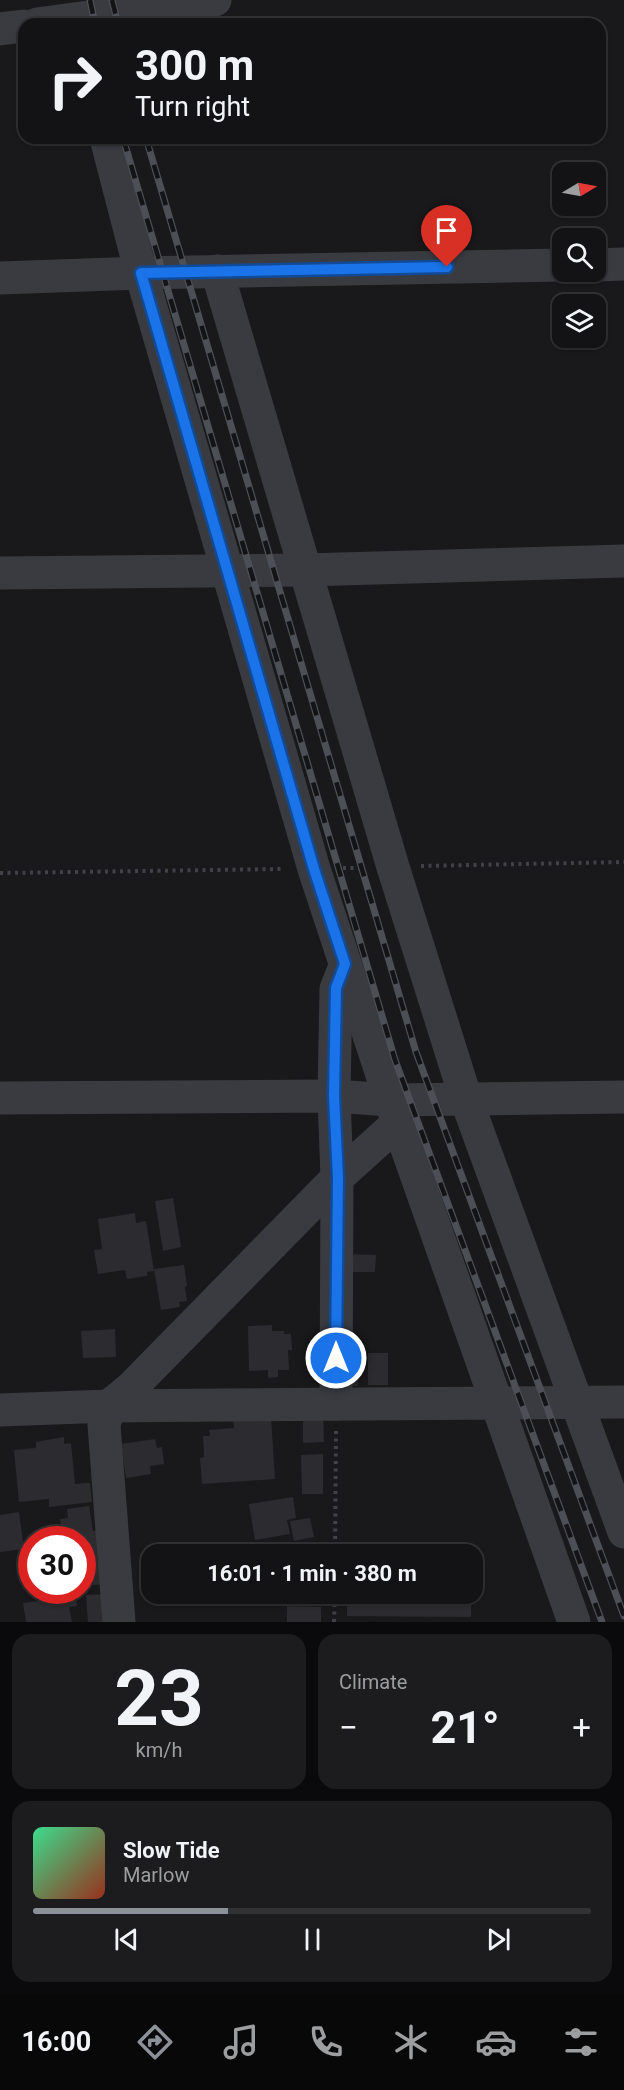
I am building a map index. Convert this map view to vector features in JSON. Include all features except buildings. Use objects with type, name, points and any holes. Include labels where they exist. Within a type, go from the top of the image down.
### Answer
[{"type":"street","points":[[74,14],[215,0]]},
{"type":"street","points":[[0,29],[18,27]]},
{"type":"street","points":[[108,144],[141,273],[314,869],[394,1111],[574,1622]]},
{"type":"street","points":[[606,265],[624,264]]},
{"type":"street","points":[[0,278],[217,271],[552,266]]},
{"type":"street","points":[[217,271],[393,867],[466,1099],[624,1532]]},
{"type":"street","points":[[0,573],[304,570],[624,561]]},
{"type":"street","points":[[336,1404],[338,1178],[334,1096],[336,988],[345,964]]},
{"type":"street","points":[[0,1098],[334,1096],[394,1111],[466,1099],[624,1097]]},
{"type":"street","points":[[119,1622],[104,1425],[109,1406],[131,1388],[338,1178],[394,1111]]},
{"type":"street","points":[[0,1410],[109,1406],[624,1402]]},
{"type":"path","points":[[335,1544],[336,1404]]},
{"type":"path","points":[[334,1622],[335,1604]]},
{"type":"railway","points":[[90,0],[94,18]]},
{"type":"railway","points":[[112,0],[116,18]]},
{"type":"railway","points":[[125,144],[395,1060],[602,1622]]},
{"type":"railway","points":[[148,144],[416,1052],[624,1616]]},
{"type":"route","points":[[336,1358],[338,1178],[334,1096],[336,988],[345,964],[314,869],[141,273],[447,267]]}]
